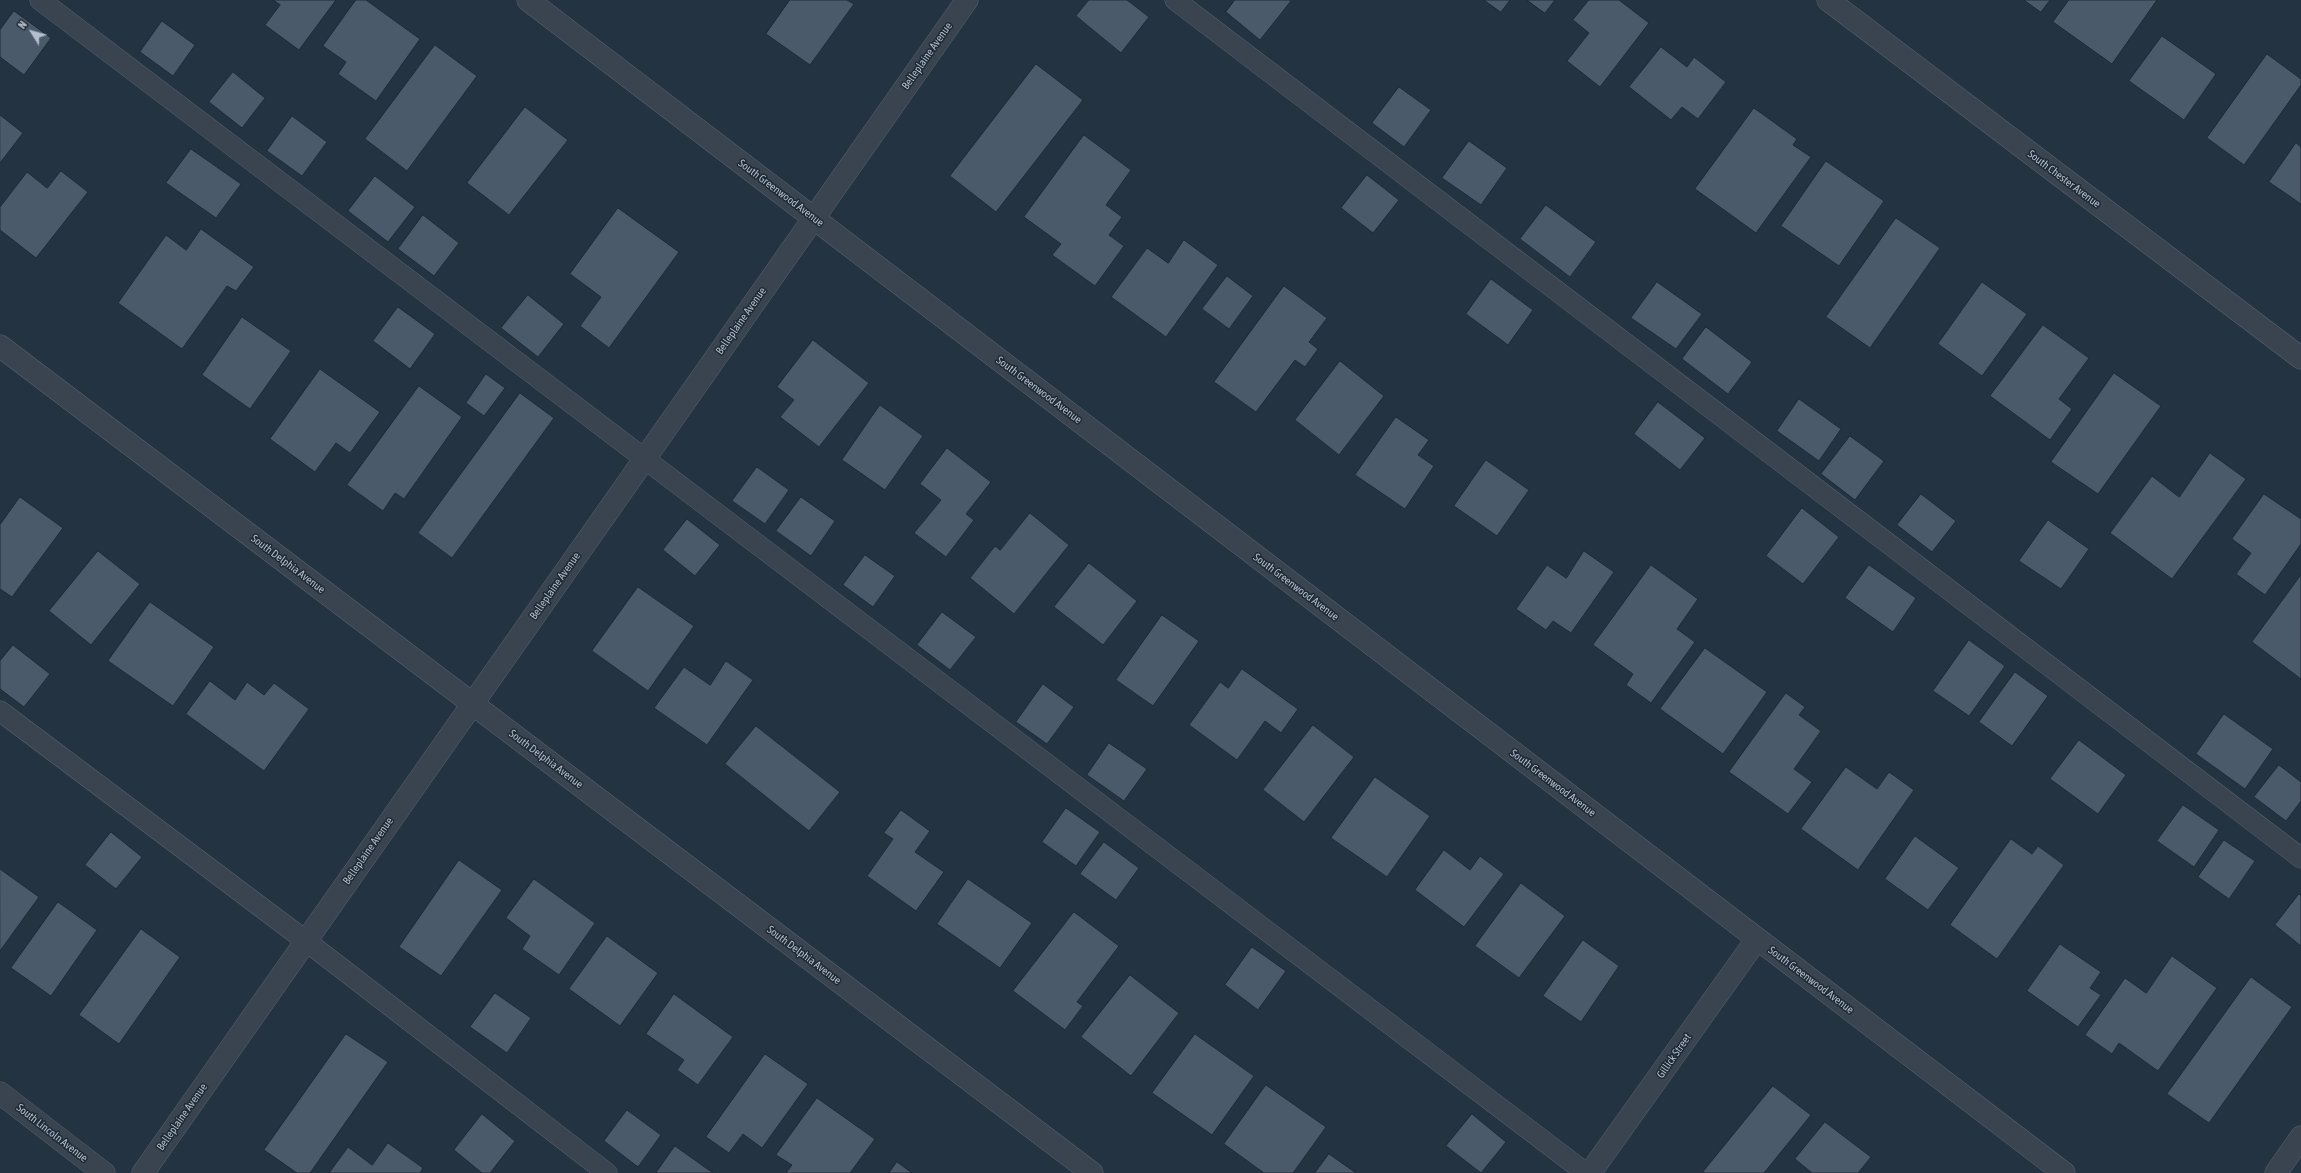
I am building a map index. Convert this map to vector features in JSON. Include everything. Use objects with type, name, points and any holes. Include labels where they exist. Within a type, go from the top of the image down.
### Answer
[{"type":"street","name":"South Greenwood Avenue","points":[[528,0],[2064,1173]]},
{"type":"street","name":"Belleplaine Avenue","points":[[143,1173],[967,0]]},
{"type":"street","name":"South Chester Avenue","points":[[1828,0],[2301,358]]},
{"type":"street","name":"South Delphia Avenue","points":[[0,346],[1092,1173]]},
{"type":"street","name":"Gillick Street","points":[[1590,1173],[1757,939]]},
{"type":"street","name":"South Lincoln Avenue","points":[[0,1093],[104,1173]]},
{"type":"street","points":[[2276,1173],[2301,1137]]},
{"type":"lane","points":[[40,0],[1586,1173]]},
{"type":"lane","points":[[1175,0],[2301,858]]},
{"type":"lane","points":[[0,711],[306,941],[607,1173]]},
{"type":"building","points":[[273,0],[336,0],[299,50],[265,25],[280,5]]},
{"type":"building","points":[[356,0],[366,0],[420,39],[376,101],[338,74],[346,62],[323,46]]},
{"type":"building","points":[[790,0],[847,0],[854,4],[810,65],[766,34]]},
{"type":"building","points":[[1089,0],[1127,0],[1149,17],[1121,53],[1076,16]]},
{"type":"building","points":[[1235,0],[1291,1],[1260,40],[1226,12]]},
{"type":"building","points":[[1484,0],[1510,0],[1501,12]]},
{"type":"building","points":[[1527,0],[1555,0],[1545,13]]},
{"type":"building","points":[[1589,0],[1619,0],[1649,23],[1600,87],[1567,61],[1589,33],[1573,20]]},
{"type":"building","points":[[2024,0],[2050,0],[2041,12]]},
{"type":"building","points":[[2069,0],[2157,0],[2112,64],[2053,22]]},
{"type":"building","points":[[14,11],[51,38],[24,75],[0,57],[0,30]]},
{"type":"building","points":[[162,21],[195,45],[173,76],[140,52]]},
{"type":"building","points":[[2162,36],[2216,74],[2184,120],[2129,81]]},
{"type":"building","points":[[435,45],[477,76],[407,171],[365,139]]},
{"type":"building","points":[[1661,47],[1687,67],[1694,57],[1726,82],[1698,119],[1682,107],[1671,120],[1629,87]]},
{"type":"building","points":[[2267,54],[2301,79],[2301,85],[2244,165],[2207,138]]},
{"type":"building","points":[[1036,64],[1083,100],[996,212],[950,176]]},
{"type":"building","points":[[233,72],[265,98],[242,128],[209,102]]},
{"type":"building","points":[[1399,87],[1431,110],[1404,147],[1372,123]]},
{"type":"building","points":[[525,107],[568,140],[509,215],[467,183]]},
{"type":"building","points":[[1754,108],[1797,139],[1793,145],[1811,157],[1756,233],[1695,189]]},
{"type":"building","points":[[0,115],[23,133],[0,163]]},
{"type":"building","points":[[292,116],[327,142],[302,176],[267,151]]},
{"type":"building","points":[[1084,135],[1131,170],[1106,205],[1122,217],[1109,235],[1124,246],[1095,286],[1052,255],[1061,244],[1024,217]]},
{"type":"building","points":[[1469,141],[1507,168],[1481,205],[1442,178]]},
{"type":"building","points":[[2296,143],[2301,147],[2301,204],[2269,182]]},
{"type":"building","points":[[191,149],[241,184],[216,218],[166,183]]},
{"type":"building","points":[[1826,161],[1884,201],[1839,266],[1781,226]]},
{"type":"building","points":[[61,171],[88,192],[36,258],[0,230],[0,207],[27,172],[47,188]]},
{"type":"building","points":[[1367,175],[1399,200],[1373,233],[1341,208]]},
{"type":"building","points":[[375,176],[415,207],[388,242],[348,211]]},
{"type":"building","points":[[1546,205],[1596,242],[1570,277],[1520,239]]},
{"type":"building","points":[[618,208],[679,252],[609,348],[580,326],[601,297],[570,274]]},
{"type":"building","points":[[423,215],[459,243],[434,276],[398,249]]},
{"type":"building","points":[[1896,218],[1940,248],[1870,348],[1826,317]]},
{"type":"building","points":[[201,229],[254,267],[236,291],[227,286],[182,349],[118,303],[166,235],[186,250]]},
{"type":"building","points":[[1184,240],[1218,265],[1166,337],[1111,297],[1147,248],[1168,263]]},
{"type":"building","points":[[1227,276],[1253,296],[1229,329],[1202,309]]},
{"type":"building","points":[[1491,279],[1533,310],[1508,345],[1466,314]]},
{"type":"building","points":[[1657,282],[1702,314],[1676,349],[1631,318]]},
{"type":"building","points":[[1982,282],[2027,314],[1982,376],[1938,344]]},
{"type":"building","points":[[1284,286],[1327,318],[1309,342],[1318,349],[1305,367],[1295,360],[1256,412],[1214,382]]},
{"type":"building","points":[[528,295],[564,324],[538,357],[501,328]]},
{"type":"building","points":[[398,307],[435,334],[410,369],[373,341]]},
{"type":"building","points":[[242,317],[291,351],[250,409],[202,375]]},
{"type":"building","points":[[2043,325],[2089,358],[2059,399],[2072,409],[2050,440],[1990,396]]},
{"type":"building","points":[[1706,327],[1752,362],[1728,394],[1682,359]]},
{"type":"building","points":[[813,340],[869,383],[819,447],[780,417],[794,400],[777,387]]},
{"type":"building","points":[[1340,361],[1384,396],[1339,455],[1295,420]]},
{"type":"building","points":[[320,369],[380,412],[350,453],[336,443],[315,472],[270,439]]},
{"type":"building","points":[[2114,373],[2161,406],[2098,494],[2051,462]]},
{"type":"building","points":[[486,374],[505,388],[484,416],[466,403]]},
{"type":"building","points":[[419,386],[462,417],[404,499],[395,493],[383,511],[347,485]]},
{"type":"building","points":[[520,393],[554,418],[452,558],[418,533]]},
{"type":"building","points":[[1799,399],[1841,429],[1819,461],[1777,431]]},
{"type":"building","points":[[1658,402],[1705,438],[1680,470],[1634,434]]},
{"type":"building","points":[[880,405],[923,436],[885,490],[842,460]]},
{"type":"building","points":[[1396,417],[1429,440],[1418,455],[1434,466],[1405,509],[1355,475]]},
{"type":"building","points":[[1850,436],[1884,461],[1855,500],[1821,474]]},
{"type":"building","points":[[947,448],[991,482],[966,514],[974,520],[946,557],[914,533],[941,500],[920,484]]},
{"type":"building","points":[[2210,453],[2246,479],[2172,579],[2110,533],[2152,476],[2179,497]]},
{"type":"building","points":[[1486,460],[1529,490],[1497,536],[1454,506]]},
{"type":"building","points":[[757,467],[789,490],[765,524],[732,501]]},
{"type":"building","points":[[1921,494],[1956,521],[1932,552],[1897,525]]},
{"type":"building","points":[[2264,494],[2301,519],[2301,544],[2265,595],[2236,574],[2251,553],[2232,539]]},
{"type":"building","points":[[20,497],[63,528],[12,597],[0,589],[0,525]]},
{"type":"building","points":[[801,497],[835,521],[811,556],[776,531]]},
{"type":"building","points":[[1802,508],[1839,537],[1803,584],[1766,556]]},
{"type":"building","points":[[1030,513],[1069,545],[1014,614],[970,578],[995,546],[1000,550]]},
{"type":"building","points":[[687,519],[720,545],[695,576],[663,550]]},
{"type":"building","points":[[2048,520],[2089,549],[2061,589],[2019,561]]},
{"type":"building","points":[[98,551],[140,584],[91,645],[49,611]]},
{"type":"building","points":[[1584,551],[1614,572],[1571,633],[1553,621],[1546,630],[1516,609],[1547,565],[1566,578]]},
{"type":"building","points":[[865,555],[895,576],[873,607],[843,585]]},
{"type":"building","points":[[1089,563],[1137,601],[1103,645],[1054,607]]},
{"type":"building","points":[[1651,565],[1698,599],[1677,629],[1695,642],[1651,703],[1626,685],[1633,674],[1593,645]]},
{"type":"building","points":[[1869,565],[1916,598],[1893,632],[1845,598]]},
{"type":"building","points":[[2301,575],[2301,679],[2252,642]]},
{"type":"building","points":[[638,587],[694,626],[648,691],[592,651]]},
{"type":"building","points":[[150,602],[214,647],[173,706],[108,661]]},
{"type":"building","points":[[942,612],[976,637],[950,670],[917,645]]},
{"type":"building","points":[[1162,615],[1199,641],[1153,706],[1116,680]]},
{"type":"building","points":[[1969,640],[2005,666],[1969,716],[1933,691]]},
{"type":"building","points":[[13,645],[50,674],[24,707],[0,689],[0,661]]},
{"type":"building","points":[[1705,648],[1767,692],[1723,754],[1660,709]]},
{"type":"building","points":[[726,661],[753,680],[707,745],[654,708],[684,667],[710,685]]},
{"type":"building","points":[[1242,669],[1298,709],[1281,733],[1265,721],[1237,760],[1189,725],[1220,682],[1228,688]]},
{"type":"building","points":[[2015,672],[2048,696],[2012,746],[1979,722]]},
{"type":"building","points":[[210,681],[235,700],[247,682],[264,695],[274,683],[309,709],[264,771],[186,714]]},
{"type":"building","points":[[1043,684],[1074,707],[1047,744],[1016,722]]},
{"type":"building","points":[[1786,693],[1805,707],[1799,715],[1821,731],[1794,769],[1812,782],[1788,814],[1729,772]]},
{"type":"building","points":[[2224,714],[2273,749],[2245,789],[2196,754]]},
{"type":"building","points":[[1313,725],[1354,757],[1304,822],[1263,790]]},
{"type":"building","points":[[756,726],[840,792],[809,831],[725,764]]},
{"type":"building","points":[[2079,740],[2126,775],[2098,814],[2050,779]]},
{"type":"building","points":[[1109,743],[1147,769],[1124,801],[1087,775]]},
{"type":"building","points":[[2279,765],[2301,782],[2301,801],[2286,821],[2254,797]]},
{"type":"building","points":[[1846,767],[1877,789],[1889,772],[1914,790],[1858,870],[1801,829]]},
{"type":"building","points":[[1375,777],[1430,816],[1387,877],[1331,838]]},
{"type":"building","points":[[2183,805],[2219,830],[2194,867],[2157,841]]},
{"type":"building","points":[[1066,808],[1100,832],[1076,866],[1042,842]]},
{"type":"building","points":[[901,810],[930,831],[915,852],[944,872],[916,911],[867,876],[893,839],[884,833]]},
{"type":"building","points":[[111,832],[142,857],[116,889],[85,865]]},
{"type":"building","points":[[1915,836],[1959,868],[1928,910],[1885,879]]},
{"type":"building","points":[[2011,839],[2032,854],[2038,846],[2064,865],[1997,959],[1950,925]]},
{"type":"building","points":[[2224,840],[2255,861],[2229,899],[2198,877]]},
{"type":"building","points":[[1104,842],[1139,868],[1116,900],[1080,874]]},
{"type":"building","points":[[1444,850],[1470,870],[1480,856],[1504,874],[1464,927],[1415,890]]},
{"type":"building","points":[[459,860],[502,890],[441,976],[399,947]]},
{"type":"building","points":[[0,869],[39,897],[0,951]]},
{"type":"building","points":[[534,879],[595,923],[559,975],[522,949],[530,936],[506,918]]},
{"type":"building","points":[[968,879],[1032,923],[1000,968],[937,924]]},
{"type":"building","points":[[1521,883],[1565,916],[1519,978],[1475,946]]},
{"type":"building","points":[[2299,894],[2301,896],[2301,946],[2275,925]]},
{"type":"building","points":[[58,902],[97,930],[51,996],[11,968]]},
{"type":"building","points":[[1074,912],[1119,946],[1077,1002],[1083,1006],[1065,1030],[1013,991]]},
{"type":"building","points":[[141,929],[180,957],[119,1044],[79,1015]]},
{"type":"building","points":[[607,936],[658,973],[620,1026],[569,989]]},
{"type":"building","points":[[1583,940],[1619,966],[1581,1022],[1543,996]]},
{"type":"building","points":[[2060,944],[2101,972],[2090,988],[2101,995],[2078,1027],[2027,991]]},
{"type":"building","points":[[1252,947],[1286,971],[1258,1010],[1225,985]]},
{"type":"building","points":[[2172,956],[2217,988],[2158,1071],[2119,1043],[2112,1054],[2085,1035],[2125,978],[2146,993]]},
{"type":"building","points":[[1130,975],[1179,1013],[1131,1076],[1081,1037]]},
{"type":"building","points":[[2251,977],[2292,1007],[2209,1123],[2167,1094]]},
{"type":"building","points":[[495,993],[531,1018],[507,1053],[470,1027]]},
{"type":"building","points":[[674,994],[733,1037],[698,1085],[677,1070],[684,1060],[646,1034]]},
{"type":"building","points":[[346,1034],[388,1062],[310,1173],[297,1173],[264,1150]]},
{"type":"building","points":[[1195,1034],[1254,1076],[1212,1135],[1152,1093]]},
{"type":"building","points":[[765,1054],[808,1084],[762,1148],[743,1134],[729,1153],[706,1137]]},
{"type":"building","points":[[1266,1085],[1326,1127],[1293,1173],[1264,1173],[1224,1144]]},
{"type":"building","points":[[1773,1086],[1811,1115],[1764,1173],[1703,1172]]},
{"type":"building","points":[[817,1098],[875,1139],[850,1173],[786,1173],[792,1165],[776,1155]]},
{"type":"building","points":[[627,1110],[661,1135],[638,1167],[604,1141]]},
{"type":"building","points":[[482,1114],[515,1141],[490,1173],[482,1173],[454,1150]]},
{"type":"building","points":[[1472,1114],[1506,1142],[1481,1173],[1446,1146]]},
{"type":"building","points":[[1825,1122],[1871,1157],[1858,1173],[1812,1173],[1795,1159]]},
{"type":"building","points":[[388,1143],[423,1168],[420,1173],[329,1173],[348,1147],[372,1165]]},
{"type":"building","points":[[675,1146],[713,1173],[656,1173]]},
{"type":"building","points":[[1329,1154],[1356,1173],[1315,1173]]},
{"type":"building","points":[[897,1162],[912,1173],[889,1173]]}]
